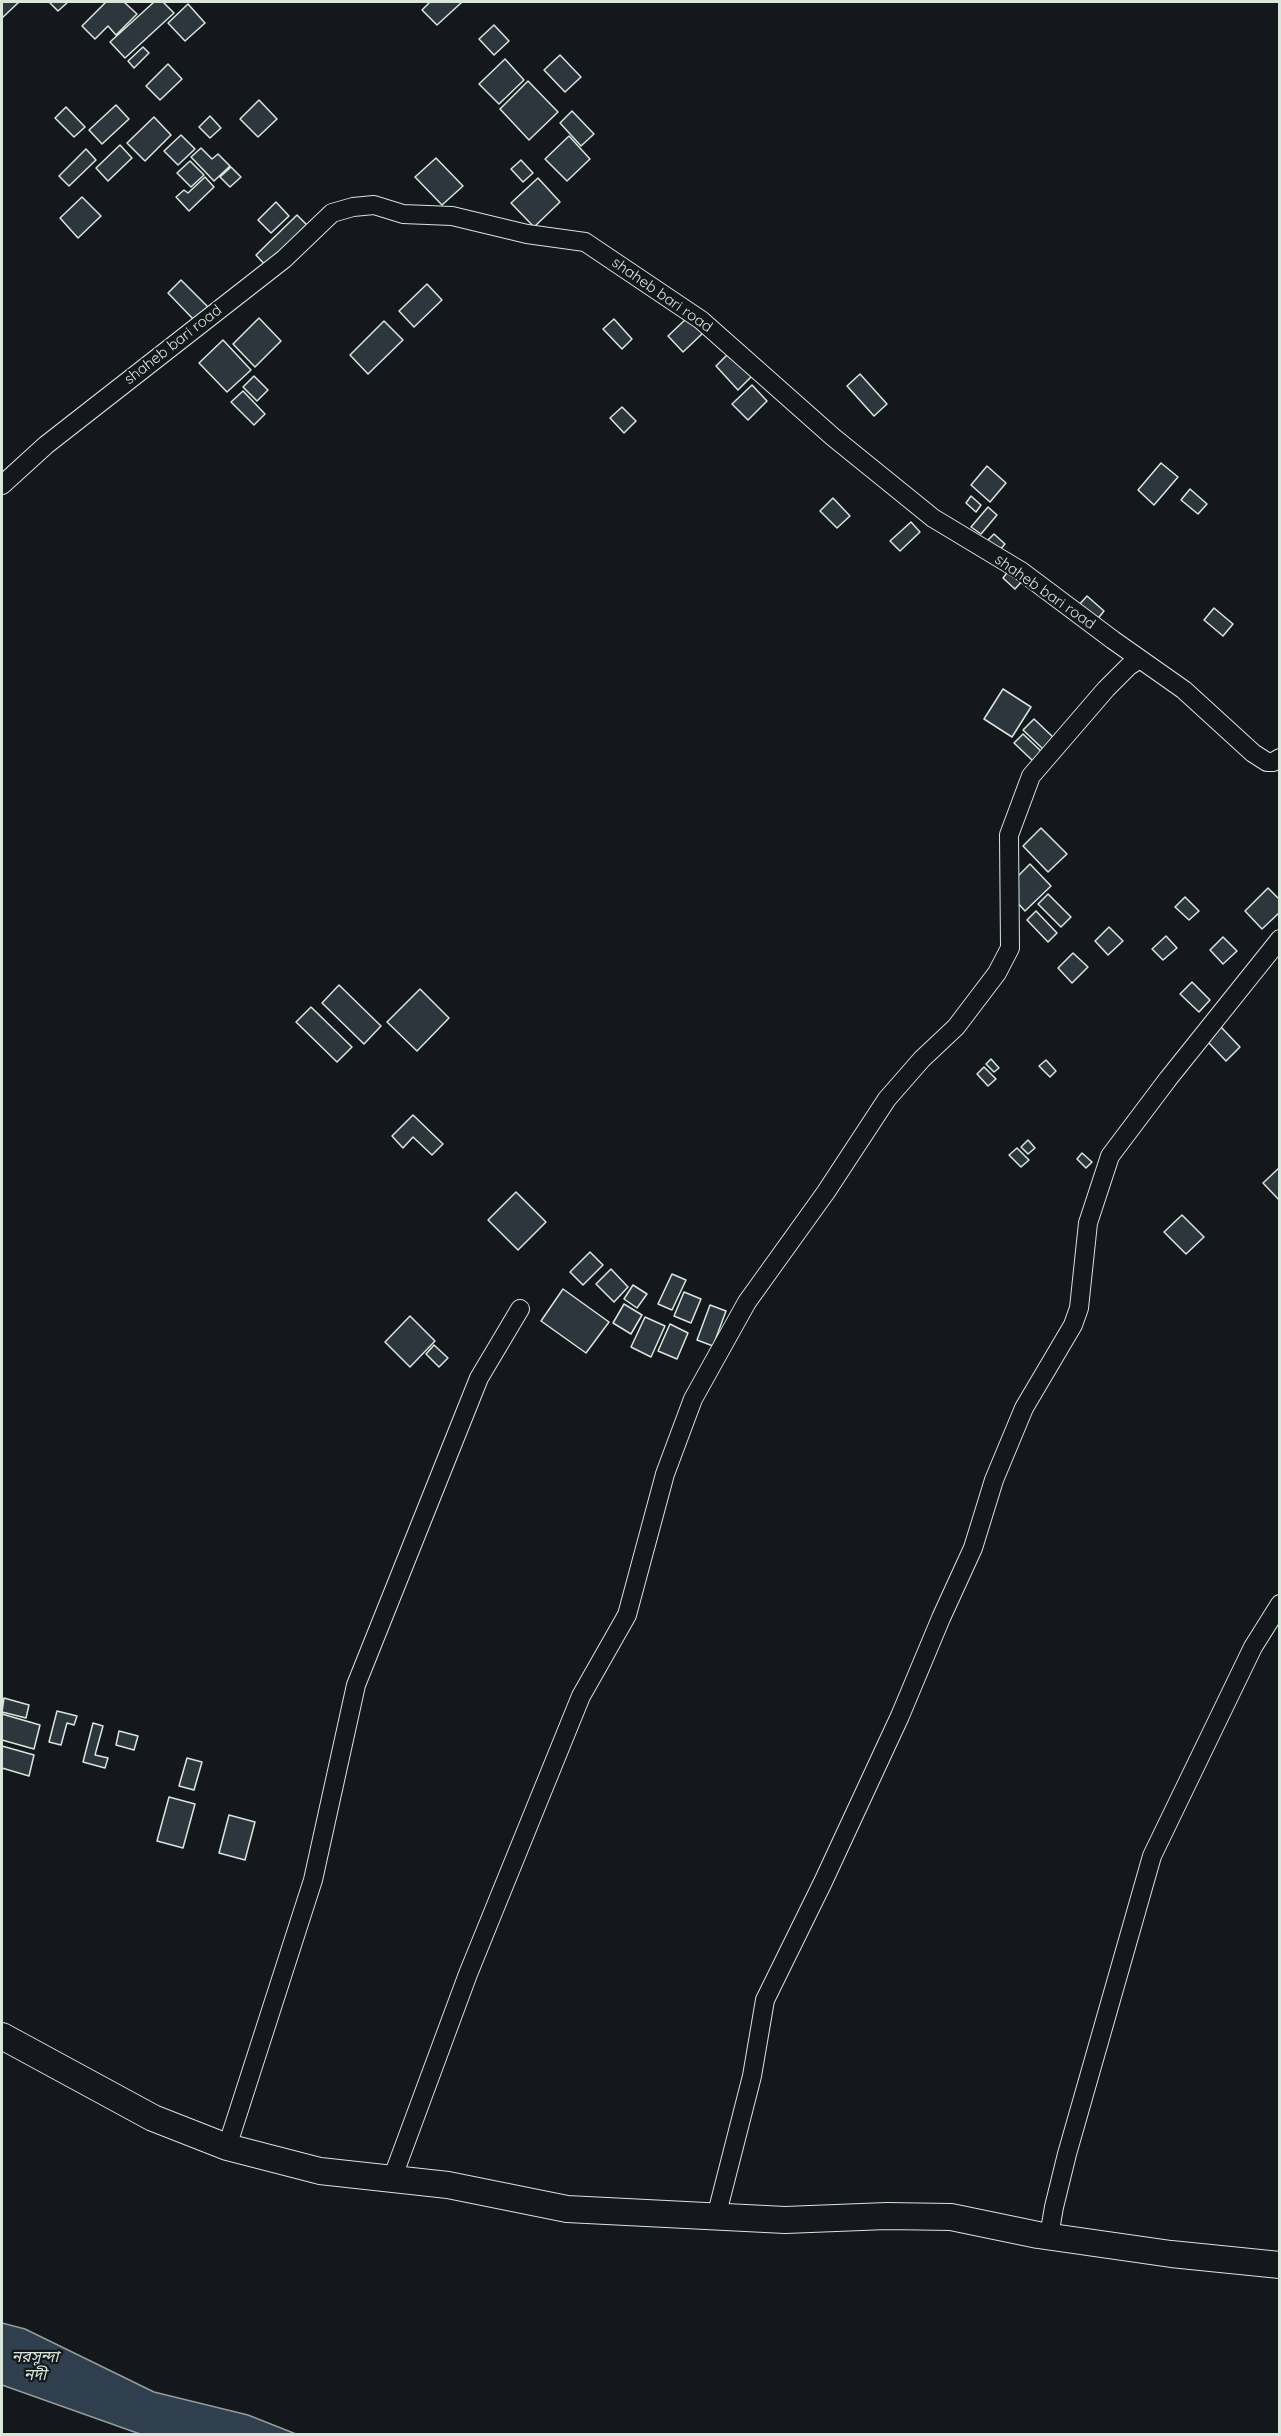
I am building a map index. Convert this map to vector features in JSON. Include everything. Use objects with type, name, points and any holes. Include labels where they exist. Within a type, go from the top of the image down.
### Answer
[{"type":"street","name":"shaheb bari road","points":[[2,485],[46,445],[284,259],[332,213],[353,207],[374,205],[403,214],[452,216],[527,234],[585,242],[701,320],[833,437],[933,518],[1021,571],[1184,690],[1253,753],[1267,762],[1280,758]]},
{"type":"street","points":[[392,2179],[468,1974],[576,1707],[627,1615],[665,1474],[693,1399],[747,1302],[826,1192],[887,1099],[922,1059],[956,1027],[997,973],[1010,948],[1009,835],[1031,776],[1106,689],[1129,666],[1140,659]]},
{"type":"street","points":[[717,2217],[752,2076],[765,2000],[824,1882],[900,1716],[940,1618],[973,1548],[994,1480],[1024,1408],[1072,1325],[1079,1308],[1088,1223],[1110,1156],[1168,1079],[1280,939]]},
{"type":"street","points":[[227,2147],[313,1880],[356,1685],[479,1378],[520,1309]]},
{"type":"street","points":[[1049,2236],[1067,2154],[1152,1856],[1253,1647],[1280,1604]]},
{"type":"street","points":[[2,2036],[153,2118],[227,2147],[320,2171],[448,2185],[567,2209],[785,2220],[887,2216],[951,2217],[1049,2236],[1171,2254],[1280,2265]]},
{"type":"water","name":"নরসুন্দা নদী","points":[[2,2323],[25,2329],[154,2392],[248,2415],[296,2434],[140,2434],[2,2385]]},
{"type":"building","points":[[2,2],[19,2],[2,18]]},
{"type":"building","points":[[49,2],[68,2],[58,11]]},
{"type":"building","points":[[106,2],[124,2],[137,14],[116,35],[108,26],[95,39],[82,26]]},
{"type":"building","points":[[154,2],[163,2],[174,13],[125,58],[110,42]]},
{"type":"building","points":[[430,2],[461,3],[437,25],[422,10]]},
{"type":"building","points":[[188,4],[205,23],[185,41],[168,23]]},
{"type":"building","points":[[494,25],[509,41],[494,55],[479,39]]},
{"type":"building","points":[[143,47],[149,53],[134,68],[128,61]]},
{"type":"building","points":[[560,55],[581,77],[565,92],[544,70]]},
{"type":"building","points":[[505,59],[524,80],[499,104],[479,84]]},
{"type":"building","points":[[168,64],[182,79],[160,100],[146,86]]},
{"type":"building","points":[[528,81],[558,112],[529,140],[500,109]]},
{"type":"building","points":[[259,100],[277,119],[258,137],[240,119]]},
{"type":"building","points":[[116,105],[129,119],[102,144],[89,130]]},
{"type":"building","points":[[66,107],[85,127],[74,137],[55,118]]},
{"type":"building","points":[[572,111],[594,134],[581,146],[560,123]]},
{"type":"building","points":[[210,116],[221,128],[210,138],[199,127]]},
{"type":"building","points":[[154,117],[171,135],[145,161],[127,143]]},
{"type":"building","points":[[181,135],[195,149],[178,165],[164,151]]},
{"type":"building","points":[[569,136],[590,159],[567,181],[545,159]]},
{"type":"building","points":[[120,145],[132,158],[108,181],[96,168]]},
{"type":"building","points":[[201,148],[212,159],[218,154],[230,166],[214,181],[191,157]]},
{"type":"building","points":[[86,149],[96,160],[69,186],[59,176]]},
{"type":"building","points":[[436,158],[463,186],[442,205],[415,177]]},
{"type":"building","points":[[521,160],[533,173],[523,182],[511,169]]},
{"type":"building","points":[[190,161],[204,175],[191,187],[177,173]]},
{"type":"building","points":[[231,167],[241,177],[230,187],[220,177]]},
{"type":"building","points":[[205,177],[214,187],[189,211],[176,197],[184,190],[188,193]]},
{"type":"building","points":[[538,178],[560,202],[534,227],[511,203]]},
{"type":"building","points":[[82,197],[101,216],[78,238],[60,218]]},
{"type":"building","points":[[276,202],[289,216],[271,233],[258,220]]},
{"type":"building","points":[[297,215],[308,226],[266,266],[256,255]]},
{"type":"building","points":[[181,280],[210,309],[196,322],[168,293]]},
{"type":"building","points":[[427,284],[442,300],[414,327],[399,311]]},
{"type":"building","points":[[688,317],[703,333],[683,352],[668,336]]},
{"type":"building","points":[[259,318],[281,341],[255,367],[233,344]]},
{"type":"building","points":[[614,319],[632,339],[622,349],[603,329]]},
{"type":"building","points":[[384,321],[403,340],[368,374],[350,355]]},
{"type":"building","points":[[223,340],[251,370],[227,392],[199,363]]},
{"type":"building","points":[[729,353],[752,376],[738,390],[716,366]]},
{"type":"building","points":[[860,374],[887,404],[874,416],[847,386]]},
{"type":"building","points":[[254,376],[268,390],[257,401],[243,387]]},
{"type":"building","points":[[752,385],[767,401],[748,420],[732,404]]},
{"type":"building","points":[[243,391],[265,414],[254,425],[231,402]]},
{"type":"building","points":[[622,407],[636,421],[624,433],[610,418]]},
{"type":"building","points":[[1161,463],[1178,477],[1154,505],[1138,490]]},
{"type":"building","points":[[987,466],[1006,483],[990,502],[971,485]]},
{"type":"building","points":[[1190,489],[1207,504],[1198,514],[1181,500]]},
{"type":"building","points":[[971,496],[981,505],[976,512],[966,503]]},
{"type":"building","points":[[833,498],[850,516],[837,528],[820,511]]},
{"type":"building","points":[[988,507],[997,515],[981,534],[971,527]]},
{"type":"building","points":[[911,522],[920,532],[900,551],[890,541]]},
{"type":"building","points":[[994,534],[1005,544],[998,552],[986,542]]},
{"type":"building","points":[[1010,569],[1023,580],[1015,589],[1003,578]]},
{"type":"building","points":[[1087,596],[1104,611],[1096,621],[1078,606]]},
{"type":"building","points":[[1214,608],[1233,624],[1223,636],[1204,620]]},
{"type":"building","points":[[1003,689],[1031,707],[1012,737],[984,719]]},
{"type":"building","points":[[1034,719],[1054,738],[1043,749],[1023,730]]},
{"type":"building","points":[[1023,734],[1042,752],[1033,761],[1014,743]]},
{"type":"building","points":[[1041,828],[1067,854],[1048,872],[1023,846]]},
{"type":"building","points":[[1030,864],[1051,886],[1025,911],[1005,889]]},
{"type":"building","points":[[1268,888],[1280,900],[1280,912],[1262,929],[1245,911]]},
{"type":"building","points":[[1048,894],[1071,917],[1061,927],[1038,904]]},
{"type":"building","points":[[1185,897],[1199,911],[1189,920],[1175,907]]},
{"type":"building","points":[[1036,911],[1057,933],[1048,942],[1027,920]]},
{"type":"building","points":[[1109,927],[1123,941],[1108,955],[1095,941]]},
{"type":"building","points":[[1166,936],[1177,948],[1163,960],[1152,949]]},
{"type":"building","points":[[1223,937],[1237,951],[1223,964],[1210,950]]},
{"type":"building","points":[[1073,953],[1088,967],[1072,983],[1058,968]]},
{"type":"building","points":[[1192,982],[1210,1000],[1199,1012],[1180,994]]},
{"type":"building","points":[[339,985],[381,1026],[364,1044],[322,1003]]},
{"type":"building","points":[[420,989],[449,1018],[417,1051],[387,1022]]},
{"type":"building","points":[[311,1007],[352,1047],[337,1062],[296,1022]]},
{"type":"building","points":[[1220,1026],[1240,1047],[1226,1061],[1206,1040]]},
{"type":"building","points":[[991,1059],[999,1068],[994,1072],[986,1064]]},
{"type":"building","points":[[1046,1060],[1056,1071],[1050,1077],[1039,1066]]},
{"type":"building","points":[[984,1067],[996,1079],[988,1086],[977,1074]]},
{"type":"building","points":[[413,1115],[443,1144],[432,1155],[413,1137],[403,1148],[392,1136]]},
{"type":"building","points":[[1028,1140],[1035,1148],[1028,1154],[1021,1147]]},
{"type":"building","points":[[1017,1148],[1029,1160],[1021,1167],[1009,1155]]},
{"type":"building","points":[[1082,1153],[1092,1162],[1086,1168],[1077,1159]]},
{"type":"building","points":[[1280,1167],[1280,1201],[1263,1183]]},
{"type":"building","points":[[516,1192],[546,1222],[518,1250],[488,1220]]},
{"type":"building","points":[[1182,1215],[1204,1237],[1186,1254],[1164,1232]]},
{"type":"building","points":[[590,1252],[603,1265],[583,1285],[570,1272]]},
{"type":"building","points":[[611,1269],[628,1287],[614,1302],[596,1284]]},
{"type":"building","points":[[672,1274],[686,1280],[672,1310],[658,1304]]},
{"type":"building","points":[[633,1285],[647,1294],[637,1308],[624,1299]]},
{"type":"building","points":[[563,1289],[609,1322],[586,1353],[541,1321]]},
{"type":"building","points":[[684,1292],[701,1299],[691,1323],[674,1316]]},
{"type":"building","points":[[624,1304],[642,1315],[631,1334],[613,1323]]},
{"type":"building","points":[[710,1305],[726,1311],[713,1346],[697,1340]]},
{"type":"building","points":[[410,1316],[435,1341],[410,1367],[385,1342]]},
{"type":"building","points":[[645,1317],[665,1326],[651,1357],[631,1347]]},
{"type":"building","points":[[670,1324],[688,1333],[677,1359],[658,1351]]},
{"type":"building","points":[[434,1345],[448,1358],[439,1367],[426,1354]]},
{"type":"building","points":[[4,1698],[29,1705],[26,1718],[2,1712]]},
{"type":"building","points":[[57,1711],[77,1716],[74,1725],[67,1723],[61,1745],[49,1742]]},
{"type":"building","points":[[2,1714],[40,1725],[34,1749],[2,1740]]},
{"type":"building","points":[[93,1723],[103,1726],[95,1755],[108,1758],[105,1768],[83,1762]]},
{"type":"building","points":[[119,1731],[138,1736],[134,1750],[116,1745]]},
{"type":"building","points":[[2,1746],[34,1755],[29,1776],[2,1768]]},
{"type":"building","points":[[187,1758],[202,1762],[194,1790],[179,1786]]},
{"type":"building","points":[[169,1797],[195,1804],[183,1848],[157,1841]]},
{"type":"building","points":[[229,1815],[255,1822],[245,1860],[219,1853]]}]
